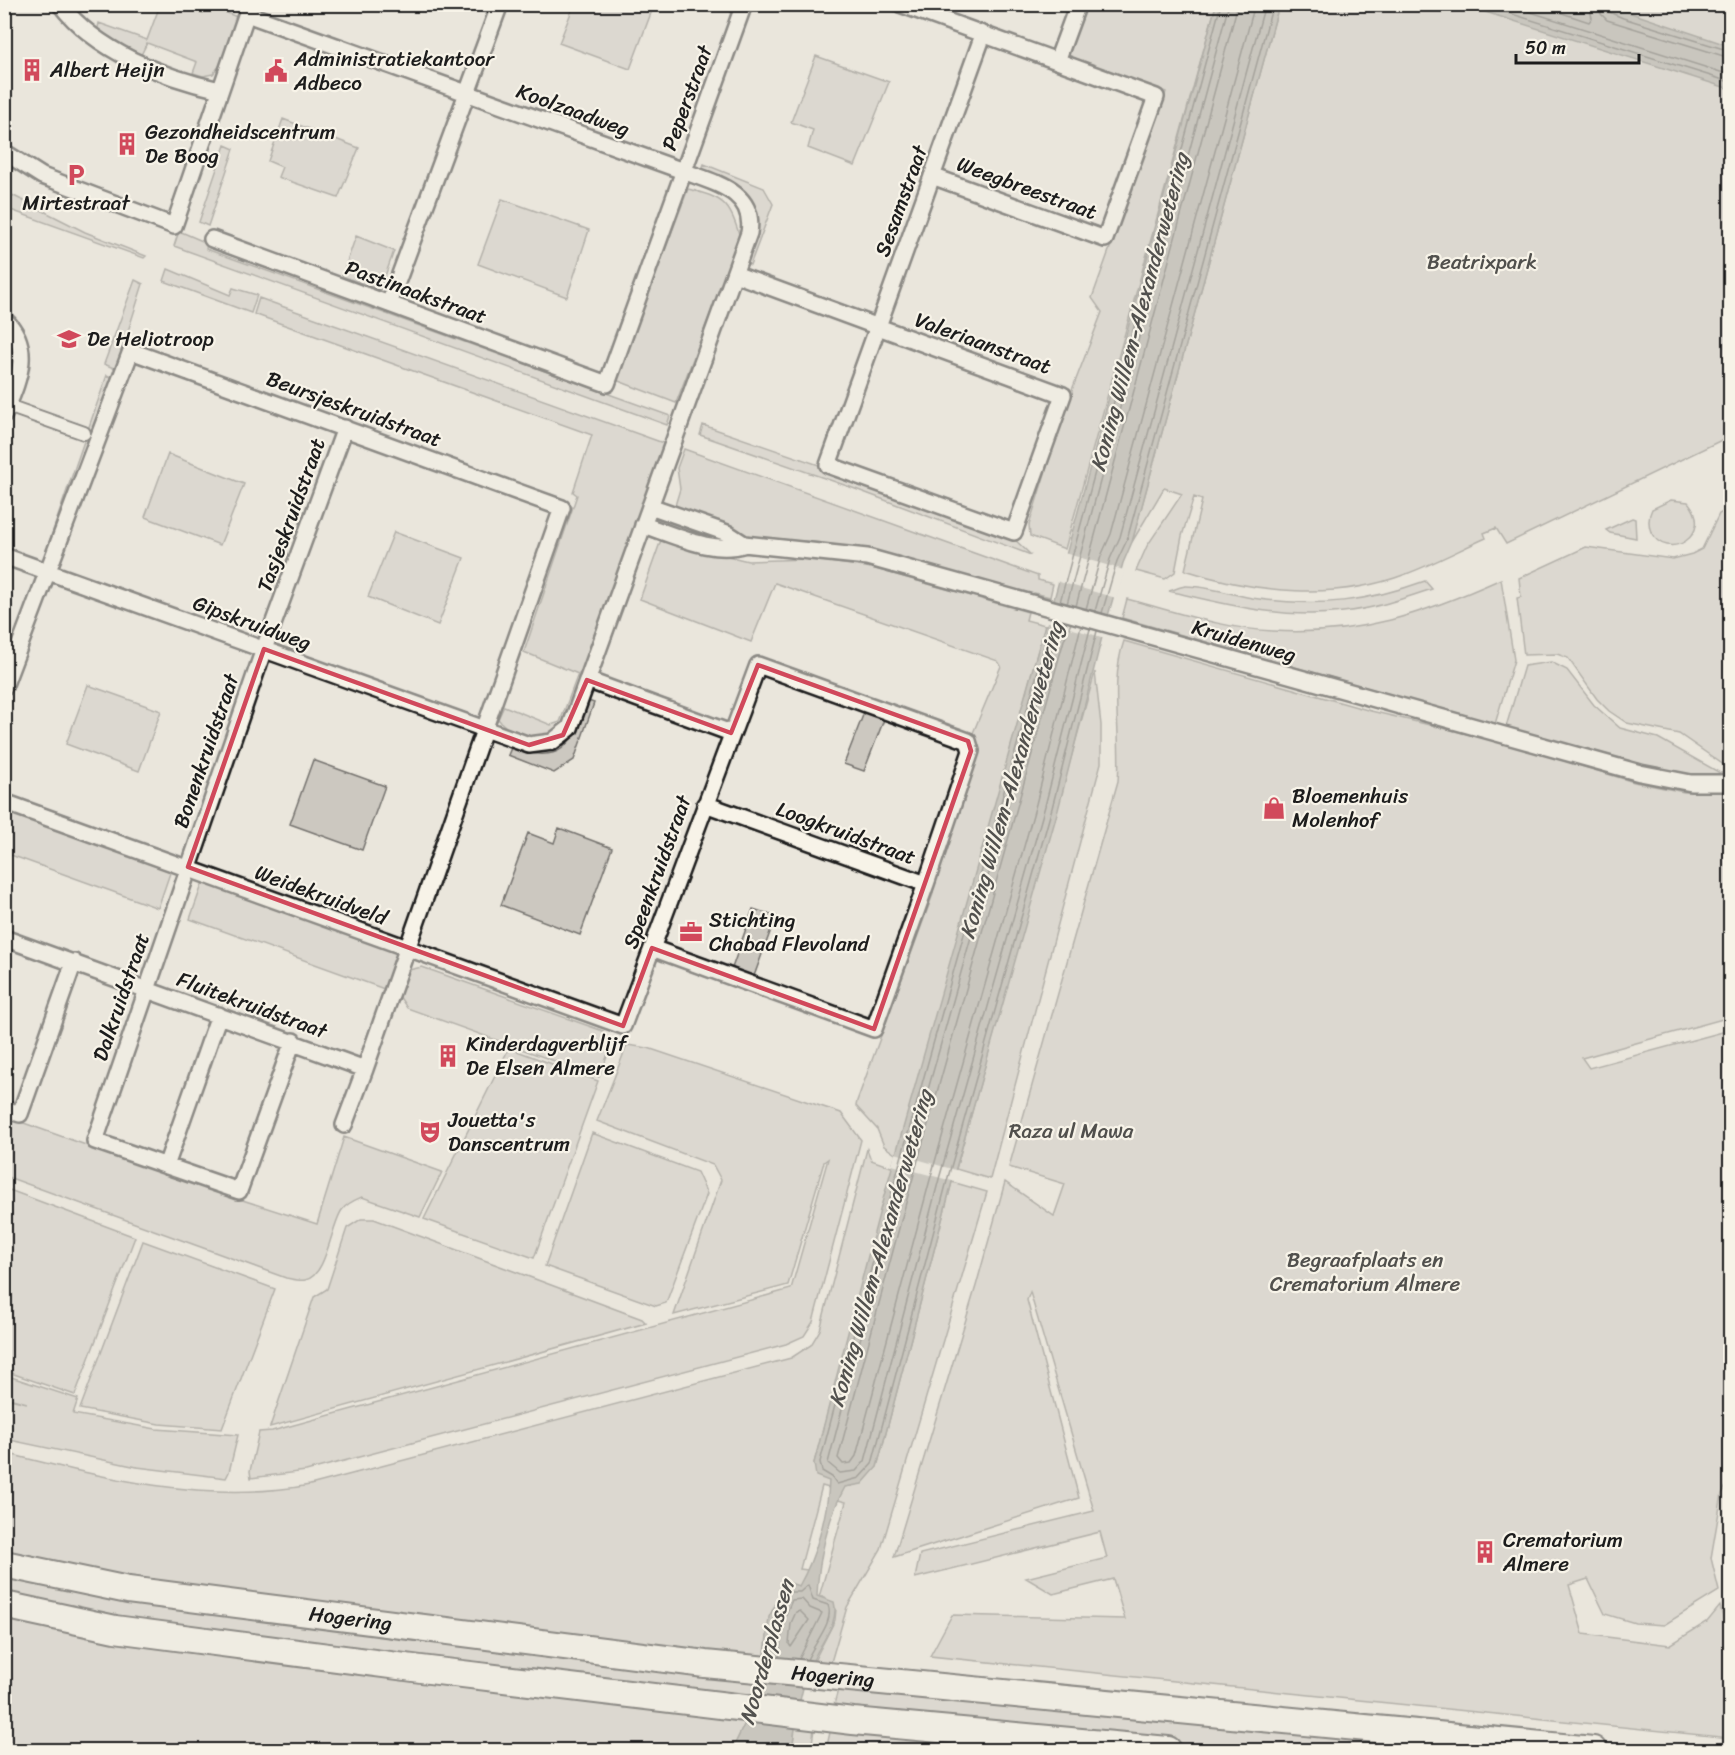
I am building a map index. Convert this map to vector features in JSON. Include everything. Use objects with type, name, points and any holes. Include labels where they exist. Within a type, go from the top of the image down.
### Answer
[{"type":"highway","name":"Hogering","points":[[4,1564],[128,1590],[705,1664],[1593,1750]]},
{"type":"highway","name":"Hogering","points":[[4,1605],[115,1629],[695,1702],[853,1721],[1168,1750]]},
{"type":"street","points":[[60,4],[93,35],[126,57],[199,85],[220,90]]},
{"type":"street","points":[[389,304],[500,4]]},
{"type":"street","name":"Peperstraat","points":[[683,171],[744,4]]},
{"type":"street","points":[[908,6],[1058,62],[1078,4]]},
{"type":"street","points":[[4,152],[42,176],[174,226],[249,9]]},
{"type":"street","name":"Koolzaadweg","points":[[249,9],[468,95],[683,171],[735,193],[745,202],[751,221],[735,274],[675,435]]},
{"type":"street","name":"Sesamstraat","points":[[828,465],[983,35]]},
{"type":"street","name":"Weegbreestraat","points":[[932,176],[1105,239],[1156,97],[1058,62]]},
{"type":"street","name":"Pastinaakstraat","points":[[212,239],[607,384],[683,171]]},
{"type":"street","name":"Valeriaanstraat","points":[[735,274],[1064,395],[1014,532],[828,465]]},
{"type":"street","points":[[4,319],[11,325],[23,354],[10,410],[84,433]]},
{"type":"street","name":"Beursjeskruidstraat","points":[[47,571],[131,351],[345,428],[562,508],[484,730]]},
{"type":"street","name":"Tasjeskruidstraat","points":[[264,649],[345,428]]},
{"type":"street","name":"Gipskruidweg","points":[[4,556],[484,730],[529,745],[552,742],[570,728],[675,435]]},
{"type":"street","name":"Kruidenweg","points":[[650,506],[727,533],[745,544],[867,557],[1640,773],[1691,783],[1731,783]]},
{"type":"street","name":"Kruidenweg","points":[[643,525],[713,547],[732,549],[745,544]]},
{"type":"street","points":[[4,687],[47,571]]},
{"type":"street","name":"Bonenkruidstraat","points":[[188,867],[264,649]]},
{"type":"street","name":"Speenkruidstraat","points":[[623,1026],[758,665]]},
{"type":"street","name":"Loogkruidstraat","points":[[705,804],[926,884],[971,751],[968,741],[758,665]]},
{"type":"street","points":[[587,680],[731,733]]},
{"type":"street","points":[[344,1125],[484,730]]},
{"type":"street","name":"Weidekruidveld","points":[[4,802],[623,1026]]},
{"type":"street","name":"Dalkruidstraat","points":[[166,1166],[95,1141],[188,867]]},
{"type":"street","points":[[652,948],[874,1029],[926,884]]},
{"type":"street","name":"Fluitekruidstraat","points":[[4,938],[365,1069]]},
{"type":"street","points":[[4,1109],[20,1114],[74,962]]},
{"type":"street","points":[[219,1015],[166,1166],[238,1191],[293,1041]]},
{"type":"highlighted area","points":[[264,649],[529,745],[563,735],[587,680],[731,733],[758,665],[968,741],[971,751],[874,1029],[652,948],[623,1026],[188,867]]},
{"type":"green space","points":[[160,5],[200,5],[199,11],[203,13],[207,5],[237,17],[220,65],[213,74],[203,76],[193,73],[197,62],[147,43],[141,55],[97,32],[99,23],[147,40]]},
{"type":"green space","points":[[574,5],[654,5],[630,69],[559,43]]},
{"type":"green space","points":[[1084,5],[1216,5],[1065,549],[1030,536],[1029,525],[1067,403],[1102,312],[1092,298],[1166,92],[1066,57]]},
{"type":"green space","name":"Beatrixpark","points":[[1279,5],[1730,5],[1730,436],[1506,544],[1496,528],[1484,533],[1486,538],[1446,557],[1379,583],[1324,591],[1296,591],[1239,584],[1185,570],[1202,500],[1194,497],[1182,536],[1175,572],[1165,579],[1136,571],[1147,546],[1182,494],[1164,488],[1132,542]]},
{"type":"green space","points":[[816,56],[889,82],[855,166],[808,148],[813,130],[791,122]]},
{"type":"green space","points":[[283,119],[359,148],[338,198],[278,177],[282,167],[268,161]]},
{"type":"green space","points":[[225,145],[234,149],[208,226],[199,222]]},
{"type":"green space","points":[[704,164],[764,188],[773,204],[750,265],[745,262],[756,231],[755,210],[745,194],[738,188],[701,172]]},
{"type":"green space","points":[[688,189],[709,195],[723,203],[732,216],[740,237],[676,403],[616,380]]},
{"type":"green space","points":[[4,191],[85,232],[146,256],[144,258],[5,208]]},
{"type":"green space","points":[[502,199],[589,230],[567,297],[478,264]]},
{"type":"green space","points":[[179,231],[207,243],[206,249],[670,416],[667,425],[174,246]]},
{"type":"green space","points":[[356,236],[394,251],[380,290],[342,276]]},
{"type":"green space","points":[[168,269],[230,295],[233,288],[257,295],[251,313],[164,281]]},
{"type":"green space","points":[[135,280],[143,284],[116,369],[104,364]]},
{"type":"green space","points":[[259,298],[666,444],[562,726],[546,735],[528,737],[512,731],[498,719],[504,706],[551,725],[560,722],[578,674],[524,652],[577,495],[573,492],[592,435],[254,314]]},
{"type":"green space","points":[[107,375],[113,378],[53,544],[49,542]]},
{"type":"green space","points":[[703,425],[845,474],[845,480],[1012,537],[1031,555],[850,487],[700,435]]},
{"type":"green space","points":[[684,449],[1038,576],[1038,580],[1053,584],[1050,597],[1034,593],[1032,598],[874,550],[806,541],[756,539],[674,509],[680,489],[677,468]]},
{"type":"green space","points":[[168,454],[244,484],[220,545],[145,517]]},
{"type":"green space","points":[[1671,500],[1688,502],[1695,514],[1696,525],[1693,534],[1686,541],[1677,545],[1667,545],[1658,541],[1649,526],[1652,509]]},
{"type":"green space","points":[[1730,508],[1730,765],[1724,765],[1679,734],[1627,723],[1609,711],[1597,699],[1568,658],[1557,654],[1524,655],[1517,598],[1521,597],[1519,578],[1586,547],[1673,559],[1692,554],[1702,549],[1719,514]]},
{"type":"green space","points":[[1632,518],[1635,519],[1636,538],[1610,533],[1606,530]]},
{"type":"green space","points":[[394,532],[464,558],[438,625],[368,597]]},
{"type":"green space","points":[[661,540],[748,561],[808,559],[872,568],[1028,612],[1026,620],[1045,625],[898,1156],[884,1146],[877,1129],[856,1106],[857,1101],[933,894],[933,882],[980,750],[973,733],[1001,666],[998,661],[775,583],[751,642],[640,599]]},
{"type":"green space","points":[[1501,579],[1514,660],[1495,724],[1122,618],[1127,599],[1199,619],[1255,630],[1305,632],[1334,630],[1363,626],[1418,612]]},
{"type":"green space","points":[[1425,581],[1432,589],[1366,609],[1321,614],[1255,609],[1169,591],[1184,586],[1195,586],[1259,599],[1303,603],[1363,598]]},
{"type":"green space","name":"Begraafplaats en Crematorium Almere","points":[[1124,641],[1371,711],[1505,743],[1634,782],[1684,792],[1730,792],[1730,1017],[1582,1058],[1589,1068],[1730,1030],[1730,1478],[1722,1494],[1711,1558],[1719,1591],[1664,1625],[1635,1623],[1605,1614],[1588,1579],[1569,1585],[1583,1634],[1670,1645],[1707,1622],[1720,1606],[1730,1644],[1730,1738],[930,1656],[952,1615],[1125,1619],[1113,1579],[1053,1594],[1026,1578],[1107,1558],[1100,1532],[915,1578],[920,1554],[1094,1511],[1030,1292],[1027,1300],[1079,1498],[894,1557],[1005,1182],[1054,1216],[1065,1184],[1009,1167],[1118,781],[1117,675]]},
{"type":"green space","points":[[1551,662],[1567,670],[1594,705],[1620,728],[1658,738],[1720,773],[1730,772],[1730,777],[1692,778],[1506,727],[1524,666]]},
{"type":"green space","points":[[1095,672],[1101,725],[1101,763],[990,1179],[956,1169]]},
{"type":"green space","points":[[88,685],[161,711],[139,771],[66,744]]},
{"type":"green space","points":[[588,701],[594,703],[574,760],[554,773],[508,755],[511,748],[543,754],[563,748],[576,730]]},
{"type":"green space","points":[[865,710],[885,717],[864,771],[844,764]]},
{"type":"green space","points":[[313,760],[385,786],[362,850],[290,824]]},
{"type":"green space","points":[[4,811],[171,870],[158,908],[5,853]]},
{"type":"green space","points":[[559,828],[612,848],[580,935],[501,905],[528,833],[554,843]]},
{"type":"green space","points":[[203,882],[394,951],[398,957],[387,990],[190,919]]},
{"type":"green space","points":[[753,909],[776,916],[754,976],[732,968]]},
{"type":"green space","points":[[422,967],[603,1031],[612,1044],[599,1077],[407,1008],[399,996],[409,970]]},
{"type":"green space","points":[[627,1045],[648,1048],[841,1113],[861,1140],[813,1322],[804,1336],[786,1344],[306,1471],[251,1478],[250,1471],[259,1432],[272,1431],[791,1289],[828,1159],[824,1162],[788,1285],[674,1315],[721,1180],[713,1165],[597,1121]]},
{"type":"green space","points":[[509,1048],[598,1081],[534,1258],[424,1219]]},
{"type":"green space","points":[[4,1116],[227,1195],[317,1224],[344,1137],[442,1172],[420,1217],[362,1197],[349,1204],[338,1217],[319,1269],[305,1280],[298,1280],[286,1278],[5,1176]]},
{"type":"green space","points":[[592,1133],[697,1172],[707,1194],[666,1303],[656,1306],[545,1266]]},
{"type":"green space","points":[[867,1149],[871,1160],[894,1168],[814,1463],[829,1481],[829,1488],[822,1486],[800,1569],[808,1570],[764,1662],[149,1588],[5,1558],[5,1453],[156,1486],[233,1492],[271,1490],[310,1485],[791,1358],[811,1345],[820,1330]]},
{"type":"green space","points":[[952,1182],[987,1192],[881,1549],[847,1607],[829,1669],[811,1667],[835,1620],[836,1609],[825,1597],[819,1597],[846,1502],[838,1500],[845,1486],[852,1486],[877,1467]]},
{"type":"green space","points":[[4,1188],[135,1237],[75,1395],[5,1371]]},
{"type":"green space","points":[[361,1219],[374,1219],[642,1319],[646,1323],[270,1427],[314,1297],[327,1289],[347,1228]]},
{"type":"green space","points":[[143,1241],[275,1289],[222,1429],[159,1424],[80,1409]]},
{"type":"green space","points":[[5,1375],[78,1399],[73,1414],[156,1429],[238,1435],[229,1472],[226,1478],[137,1467],[5,1439],[5,1398],[27,1403],[5,1397]]},
{"type":"green space","points":[[5,1575],[759,1678],[753,1700],[221,1638],[5,1598]]},
{"type":"green space","points":[[5,1615],[671,1707],[746,1721],[732,1750],[5,1750]]},
{"type":"green space","points":[[839,1686],[1246,1729],[1484,1750],[1232,1750],[833,1708]]},
{"type":"green space","points":[[796,1720],[815,1722],[811,1750],[792,1750]]},
{"type":"green space","points":[[831,1728],[1056,1750],[826,1750]]},
{"type":"water","points":[[1604,4],[1730,46],[1730,89],[1463,5]]},
{"type":"water","points":[[1216,5],[1279,5],[1132,542],[1123,563],[1102,637],[1058,810],[952,1182],[877,1467],[862,1484],[845,1487],[829,1525],[819,1568],[817,1596],[834,1602],[835,1616],[806,1676],[797,1713],[792,1750],[732,1750],[746,1721],[764,1663],[769,1617],[784,1587],[790,1583],[799,1586],[820,1536],[829,1481],[816,1476],[814,1463],[880,1210],[1045,625],[1047,625]]},
{"type":"pier","points":[[1064,553],[1124,570],[1116,598],[1056,581]]},
{"type":"pier","points":[[1051,600],[1111,616],[1105,638],[1045,621]]},
{"type":"pier","points":[[895,1153],[959,1171],[956,1182],[892,1165]]},
{"type":"place","name":"Albert Heijn","points":[[32,70]]},
{"type":"place","name":"Administratiekantoor Adbeco","points":[[276,71]]},
{"type":"place","name":"Gezondheidscentrum De Boog","points":[[127,144]]},
{"type":"place","name":"Mirtestraat","points":[[76,175]]},
{"type":"place","name":"De Heliotroop","points":[[69,339]]},
{"type":"place","name":"Bloemenhuis Molenhof","points":[[1274,808]]},
{"type":"place","name":"Stichting Chabad Flevoland","points":[[691,932]]},
{"type":"place","name":"Kinderdagverblijf De Elsen Almere","points":[[448,1056]]},
{"type":"place","name":"Jouetta's Danscentrum","points":[[430,1132]]},
{"type":"place","name":"Crematorium Almere","points":[[1485,1552]]},
{"type":"water label","name":"Koning Willem-Alexanderwetering","points":[[1139,312]]},
{"type":"water label","name":"Koning Willem-Alexanderwetering","points":[[1011,780]]},
{"type":"water label","name":"Koning Willem-Alexanderwetering","points":[[880,1248]]},
{"type":"water label","name":"Noorderplassen","points":[[766,1652]]},
{"type":"park label","name":"Raza ul Mawa","points":[[1071,1131]]}]
